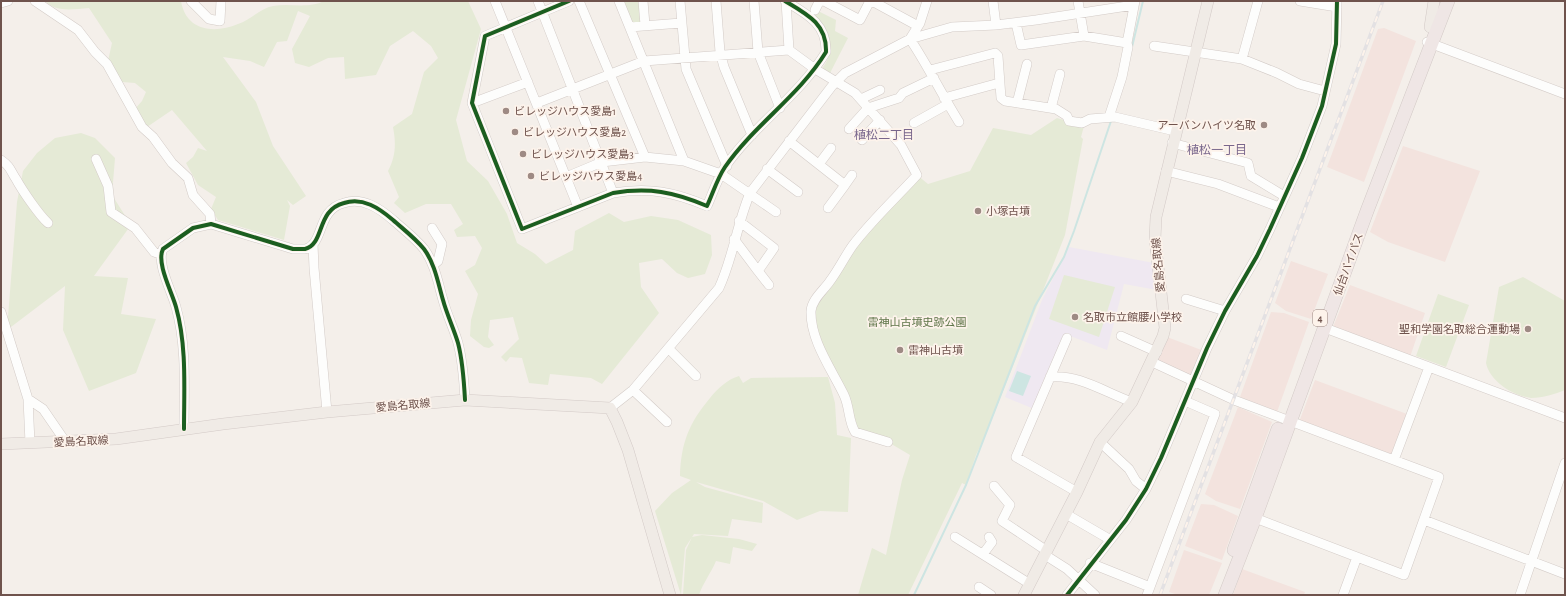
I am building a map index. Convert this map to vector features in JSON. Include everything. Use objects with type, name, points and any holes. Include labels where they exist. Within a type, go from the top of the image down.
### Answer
[{"type":"highway","name":"仙台バイパス","points":[[1225,595],[1255,518],[1286,420],[1324,328],[1429,43],[1430,27],[1440,1]]},
{"type":"highway","name":"仙台バイパス","points":[[1217,595],[1286,420],[1429,43],[1448,1]]},
{"type":"main road","name":"愛島名取線","points":[[1024,595],[1077,492],[1100,442],[1132,402],[1154,358],[1165,328],[1155,239],[1156,217],[1172,143],[1208,1]]},
{"type":"main road","points":[[1430,27],[1434,1]]},
{"type":"main road","name":"愛島名取線","points":[[1,444],[116,439],[184,429],[327,412],[465,400],[610,408]]},
{"type":"main road","points":[[610,408],[628,450],[670,595]]},
{"type":"street","points":[[1,3],[8,1]]},
{"type":"street","points":[[35,1],[78,30],[95,52],[107,64],[142,127],[153,137],[172,163],[188,178],[193,194],[210,214],[211,224]]},
{"type":"street","points":[[191,1],[209,19],[220,21],[221,1]]},
{"type":"street","points":[[495,1],[578,207]]},
{"type":"street","points":[[538,1],[613,193]]},
{"type":"street","points":[[569,1],[485,36],[472,103],[522,229],[613,193],[635,190],[665,191],[683,196],[707,206],[726,166],[752,135],[780,108],[814,69],[826,52],[824,34],[810,17],[785,1]]},
{"type":"street","points":[[579,1],[645,157]]},
{"type":"street","points":[[619,1],[684,161]]},
{"type":"street","points":[[643,1],[645,25]]},
{"type":"street","points":[[680,1],[686,68],[726,166]]},
{"type":"street","points":[[716,1],[721,55],[724,67],[752,135]]},
{"type":"street","points":[[754,1],[758,52],[780,108]]},
{"type":"street","points":[[785,1],[789,50]]},
{"type":"street","points":[[819,3],[860,20],[871,1],[918,26]]},
{"type":"street","points":[[910,39],[918,26],[927,1]]},
{"type":"street","points":[[993,1],[996,25]]},
{"type":"street","points":[[1078,1],[1084,36]]},
{"type":"street","points":[[1242,59],[1258,1]]},
{"type":"street","points":[[1067,595],[1090,563],[1126,520],[1146,489],[1225,311],[1257,256],[1313,132],[1325,91],[1336,44],[1337,4],[1300,1]]},
{"type":"street","points":[[610,408],[633,390],[719,288],[725,274],[739,221],[750,193],[835,82],[845,73],[910,39],[952,27],[996,25],[1135,3],[1126,43],[1128,47],[1122,77],[1112,117]]},
{"type":"street","points":[[1016,22],[1021,45],[1084,36],[1126,43]]},
{"type":"street","points":[[630,28],[645,25],[681,23]]},
{"type":"street","points":[[910,39],[959,122]]},
{"type":"street","points":[[1429,43],[1565,94]]},
{"type":"street","points":[[1154,46],[1242,59],[1277,73],[1299,84],[1325,91]]},
{"type":"street","points":[[537,103],[644,61],[789,50],[814,69],[861,99],[901,145],[917,175],[853,245],[830,281],[818,296],[811,309],[812,323],[819,345],[848,406],[849,422],[855,432],[888,442]]},
{"type":"street","points":[[849,129],[868,108],[899,98],[903,93],[932,74],[995,53],[998,56],[1001,98],[1005,101],[1061,111],[1067,116],[1069,121],[1082,123],[1090,119],[1112,117],[1175,131]]},
{"type":"street","points":[[1017,102],[1027,64]]},
{"type":"street","points":[[1051,108],[1060,74]]},
{"type":"street","points":[[472,103],[528,82]]},
{"type":"street","points":[[914,123],[946,101],[999,82]]},
{"type":"street","points":[[861,99],[880,90]]},
{"type":"street","points":[[862,140],[880,120]]},
{"type":"street","points":[[789,141],[844,185]]},
{"type":"street","points":[[1172,143],[1248,163],[1251,176],[1284,196]]},
{"type":"street","points":[[818,164],[831,148]]},
{"type":"street","points":[[566,177],[602,162],[645,157],[684,161],[721,174],[776,212]]},
{"type":"street","points":[[96,159],[108,186],[112,212],[136,228],[154,252],[160,254]]},
{"type":"street","points":[[1,160],[12,168],[15,178],[24,192],[42,218],[48,223]]},
{"type":"street","points":[[767,169],[798,192]]},
{"type":"street","points":[[1166,171],[1218,184],[1280,207]]},
{"type":"street","points":[[828,208],[852,175]]},
{"type":"street","points":[[327,412],[313,244],[324,218],[332,208],[344,202],[356,201],[370,204],[383,211],[424,249],[433,265],[443,302],[458,342],[463,371],[465,400]]},
{"type":"street","points":[[739,221],[774,248],[758,271]]},
{"type":"street","points":[[184,429],[180,324],[174,298],[161,264],[160,254],[162,249],[170,242],[193,228],[211,224],[293,249],[306,248],[313,244]]},
{"type":"street","points":[[432,228],[442,244],[438,261],[433,265]]},
{"type":"street","points":[[734,239],[769,285]]},
{"type":"street","points":[[1186,299],[1225,311]]},
{"type":"street","points":[[1,312],[28,399],[30,443]]},
{"type":"street","points":[[1324,328],[1565,418]]},
{"type":"street","points":[[1120,336],[1193,381],[1234,400],[1439,477],[1404,575],[1255,518]]},
{"type":"street","points":[[1067,338],[1016,458],[1077,492]]},
{"type":"street","points":[[669,349],[696,376]]},
{"type":"street","points":[[1394,460],[1429,367]]},
{"type":"street","points":[[1050,377],[1060,376],[1077,380],[1132,402]]},
{"type":"street","points":[[633,390],[667,422]]},
{"type":"street","points":[[28,399],[43,409],[65,441]]},
{"type":"street","points":[[1090,563],[1148,591],[1215,414],[1185,401]]},
{"type":"street","points":[[1100,442],[1129,469],[1136,481],[1146,489]]},
{"type":"street","points":[[1520,595],[1565,463]]},
{"type":"street","points":[[994,486],[1010,505],[1002,521],[1067,569],[1095,595]]},
{"type":"street","points":[[1066,514],[1109,539]]},
{"type":"street","points":[[1424,520],[1565,574]]},
{"type":"street","points":[[955,537],[1030,584]]},
{"type":"street","points":[[983,554],[992,542],[989,537]]},
{"type":"street","points":[[1343,595],[1357,557]]},
{"type":"street","points":[[979,587],[991,595]]},
{"type":"shaded area","points":[[1384,28],[1416,41],[1364,182],[1327,167],[1378,29]]},
{"type":"shaded area","points":[[1403,146],[1480,171],[1445,262],[1388,242],[1370,232]]},
{"type":"shaded area","name":"名取市立館腰小学校","points":[[1069,247],[1154,263],[1157,290],[1124,284],[1107,350],[1065,334],[1034,409],[1005,397],[1042,300]]},
{"type":"shaded area","points":[[1291,261],[1328,274],[1311,319],[1286,311],[1275,303]]},
{"type":"shaded area","points":[[1350,285],[1425,313],[1410,357],[1333,327]]},
{"type":"shaded area","points":[[1271,312],[1284,313],[1309,322],[1277,412],[1240,397]]},
{"type":"shaded area","points":[[1167,337],[1204,351],[1191,377],[1157,361]]},
{"type":"shaded area","points":[[1315,380],[1407,414],[1392,456],[1299,422]]},
{"type":"shaded area","points":[[1238,407],[1272,422],[1240,509],[1216,501],[1205,494]]},
{"type":"shaded area","points":[[1201,504],[1214,505],[1238,516],[1222,560],[1185,546]]},
{"type":"shaded area","points":[[1184,550],[1222,563],[1209,595],[1178,595],[1169,592]]},
{"type":"shaded area","points":[[1242,569],[1305,592],[1304,595],[1233,595]]},
{"type":"green space","points":[[45,1],[181,1],[184,11],[189,19],[195,24],[202,28],[220,29],[247,20],[269,7],[280,5],[312,5],[324,1],[468,1],[481,29],[456,120],[467,161],[488,181],[507,214],[517,243],[535,254],[546,264],[573,250],[575,231],[609,213],[624,222],[651,216],[678,220],[711,235],[712,255],[705,274],[688,278],[677,273],[662,259],[639,263],[641,287],[659,313],[602,384],[591,378],[550,374],[548,385],[529,383],[522,358],[510,357],[506,362],[501,357],[519,339],[513,317],[490,320],[488,337],[494,345],[489,348],[484,347],[470,336],[471,320],[478,294],[465,271],[475,265],[482,248],[475,236],[457,237],[454,230],[463,224],[451,204],[426,204],[405,213],[394,203],[399,197],[388,171],[393,160],[395,149],[393,127],[412,114],[424,72],[438,58],[431,46],[413,31],[390,46],[376,75],[345,79],[344,57],[328,58],[309,67],[295,63],[292,49],[310,16],[298,11],[287,41],[277,42],[264,67],[250,61],[223,57],[256,102],[273,146],[306,196],[293,205],[287,200],[290,206],[284,240],[218,220],[211,209],[216,197],[198,185],[186,163],[193,157],[198,148],[207,151],[172,110],[147,127],[134,110],[142,101],[146,92],[135,83],[122,82],[108,61],[112,43],[89,8],[60,9]]},
{"type":"green space","points":[[622,1],[641,1],[642,23],[630,23]]},
{"type":"green space","points":[[818,11],[836,20],[835,31],[848,38],[829,75],[824,72],[823,67],[829,54],[829,41],[815,16]]},
{"type":"green space","name":"雷神山古墳史跡公園","points":[[1057,118],[1084,126],[1081,137],[1083,139],[1065,235],[986,434],[976,455],[966,485],[962,483],[908,595],[858,595],[872,548],[886,555],[902,480],[910,455],[888,442],[855,432],[812,323],[818,296],[853,245],[917,175],[928,184],[970,171],[993,128],[1031,135]]},
{"type":"green space","points":[[81,133],[95,138],[115,158],[112,195],[131,225],[94,276],[128,278],[121,314],[156,319],[136,373],[89,391],[63,330],[65,286],[7,330],[17,202],[23,171],[37,153],[55,138]]},
{"type":"green space","points":[[1064,275],[1115,287],[1099,337],[1049,319]]},
{"type":"green space","name":"聖和学園名取総合運動場","points":[[1523,277],[1565,301],[1565,390],[1531,398],[1524,397],[1504,387],[1492,376],[1486,363],[1499,287]]},
{"type":"green space","points":[[1438,294],[1469,305],[1446,367],[1416,356]]},
{"type":"green space","points":[[739,376],[743,383],[751,378],[828,377],[835,403],[837,435],[851,438],[848,512],[820,511],[797,520],[763,501],[696,482],[705,487],[763,503],[762,523],[732,519],[728,536],[694,534],[685,548],[681,595],[655,511],[672,493],[691,480],[680,476],[682,453],[684,443],[697,416],[720,387],[731,379]]},
{"type":"green space","points":[[702,535],[739,539],[757,544],[752,551],[733,547],[730,564],[716,561],[699,595],[683,595],[686,550],[692,537]]},
{"type":"water","points":[[1017,371],[1031,376],[1023,396],[1009,391]]},
{"type":"waterway","points":[[1132,47],[1143,1]]},
{"type":"waterway","points":[[914,595],[966,485],[1035,306],[1064,257],[1111,121]]},
{"type":"railway","points":[[1160,595],[1383,1]]},
{"type":"cycle path","points":[[569,1],[485,36],[472,103],[522,229],[613,193],[626,191],[650,191],[672,194],[707,206],[717,181],[725,167],[749,138],[803,83],[826,52],[823,34],[819,27],[808,15],[785,1]]},
{"type":"cycle path","points":[[1067,595],[1126,520],[1146,489],[1161,458],[1207,348],[1225,311],[1257,256],[1270,229],[1302,158],[1322,106],[1336,44],[1337,1]]},
{"type":"cycle path","points":[[184,429],[184,368],[182,337],[176,307],[163,270],[161,255],[163,249],[193,228],[211,224],[293,249],[305,249],[316,241],[329,212],[335,207],[344,203],[358,201],[382,211],[413,237],[428,255],[434,267],[460,350],[465,400]]},
{"type":"place","name":"ビレッジハウス愛島1","points":[[506,111]]},
{"type":"place","name":"アーバンハイツ名取","points":[[1264,125]]},
{"type":"place","name":"ビレッジハウス愛島2","points":[[515,132]]},
{"type":"place","name":"ビレッジハウス愛島3","points":[[523,154]]},
{"type":"place","name":"ビレッジハウス愛島4","points":[[531,176]]},
{"type":"place","name":"小塚古墳","points":[[978,211]]},
{"type":"place","name":"名取市立館腰小学校","points":[[1075,317]]},
{"type":"place","name":"聖和学園名取総合運動場","points":[[1528,329]]},
{"type":"place","name":"雷神山古墳","points":[[900,350]]},
{"type":"district","name":"植松二丁目","points":[[884,135]]},
{"type":"district","name":"植松一丁目","points":[[1217,150]]}]
